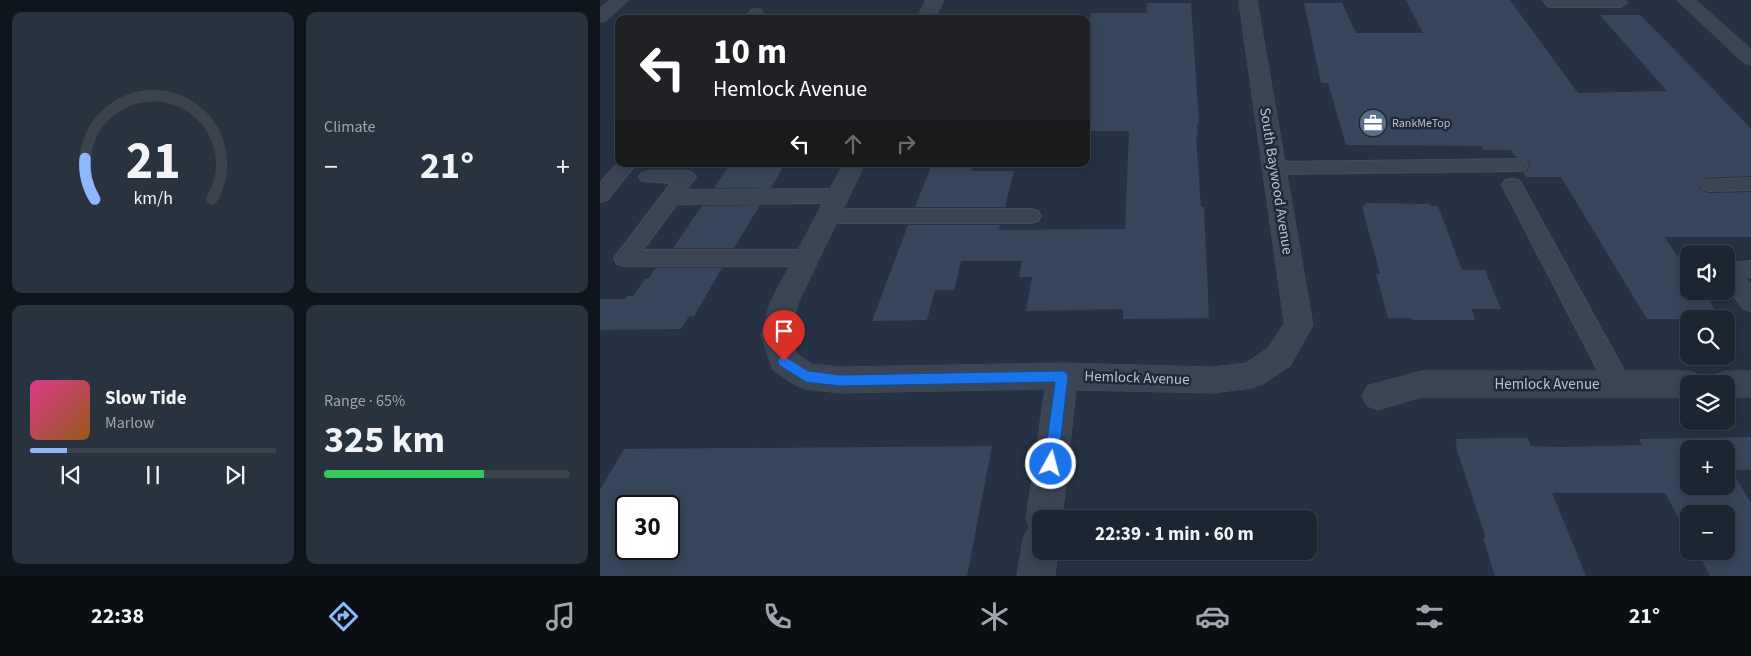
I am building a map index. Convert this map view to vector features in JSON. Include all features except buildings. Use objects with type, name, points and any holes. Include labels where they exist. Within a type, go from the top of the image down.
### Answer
[{"type":"street","points":[[600,17],[620,0]]},
{"type":"street","points":[[928,15],[935,0]]},
{"type":"street","name":"South Baywood Avenue","points":[[1248,0],[1298,325],[1279,357]]},
{"type":"street","points":[[1686,0],[1751,59]]},
{"type":"street","points":[[806,258],[852,167]]},
{"type":"street","name":"Hemlock Avenue","points":[[806,258],[784,303],[776,336],[784,361],[806,376],[840,380],[1062,376],[1213,380],[1252,375],[1279,357]]},
{"type":"street","points":[[1045,510],[1062,376]]},
{"type":"street","name":"Hemlock Avenue","points":[[1378,396],[1422,384],[1680,384]]},
{"type":"street","points":[[1735,384],[1751,384]]},
{"type":"street","points":[[1036,576],[1038,560]]},
{"type":"lane","points":[[1550,0],[1552,3],[1620,3],[1617,0]]},
{"type":"lane","points":[[600,196],[624,167]]},
{"type":"lane","points":[[1274,168],[1516,175],[1618,384]]},
{"type":"lane","points":[[649,177],[686,177],[624,258],[806,258]]},
{"type":"lane","points":[[1711,184],[1751,184]]},
{"type":"lane","points":[[671,197],[1031,216]]},
{"type":"lane","points":[[1751,270],[1732,271],[1730,275],[1751,302]]},
{"type":"place","name":"RankMeTop","points":[[1373,123]]},
{"type":"route","points":[[784,361],[806,376],[840,380],[1062,376],[1051,464]]}]
